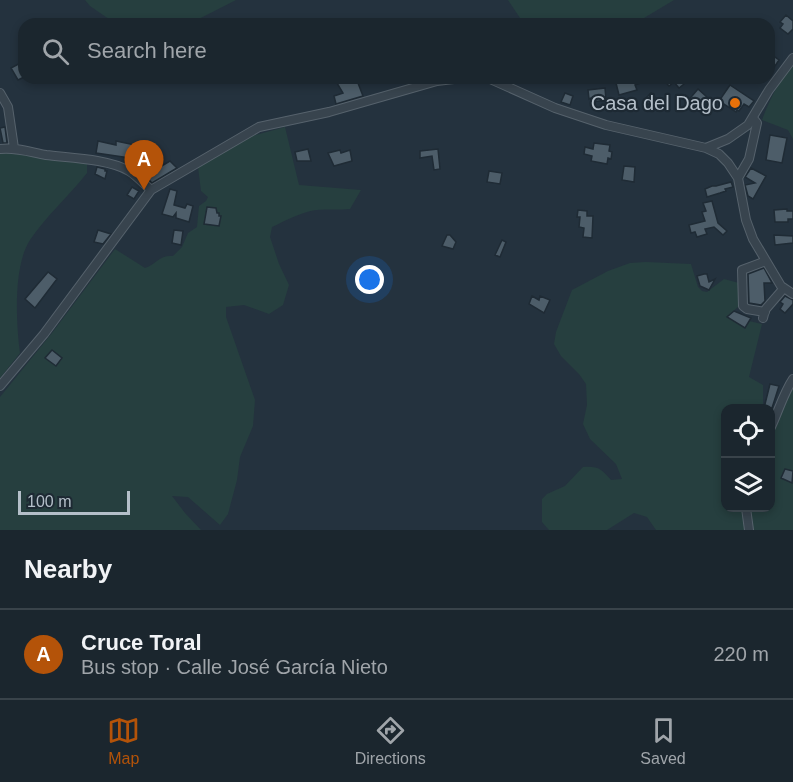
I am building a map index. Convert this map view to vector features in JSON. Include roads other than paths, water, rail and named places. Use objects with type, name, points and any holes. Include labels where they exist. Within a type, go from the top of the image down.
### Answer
[{"type":"street","points":[[775,82],[793,58]]},
{"type":"street","points":[[0,386],[44,334],[151,190],[259,127],[329,112],[427,84]]},
{"type":"street","points":[[501,84],[555,108],[606,125],[706,148],[719,154],[738,178],[746,220],[753,239],[781,286],[793,294]]},
{"type":"street","points":[[706,148],[728,139],[748,125],[774,84]]},
{"type":"street","points":[[0,93],[8,107],[14,148]]},
{"type":"street","points":[[738,178],[749,159],[757,123],[753,118]]},
{"type":"street","points":[[0,149],[14,148],[114,165],[129,171],[151,190]]},
{"type":"street","points":[[766,261],[742,270],[743,306],[764,315],[784,288]]},
{"type":"street","points":[[775,420],[787,387],[793,379]]},
{"type":"street","points":[[747,512],[749,530]]},
{"type":"place","name":"Casa del Dago","points":[[735,103]]},
{"type":"place","name":"Cruce Toral","points":[[144,190]]}]
